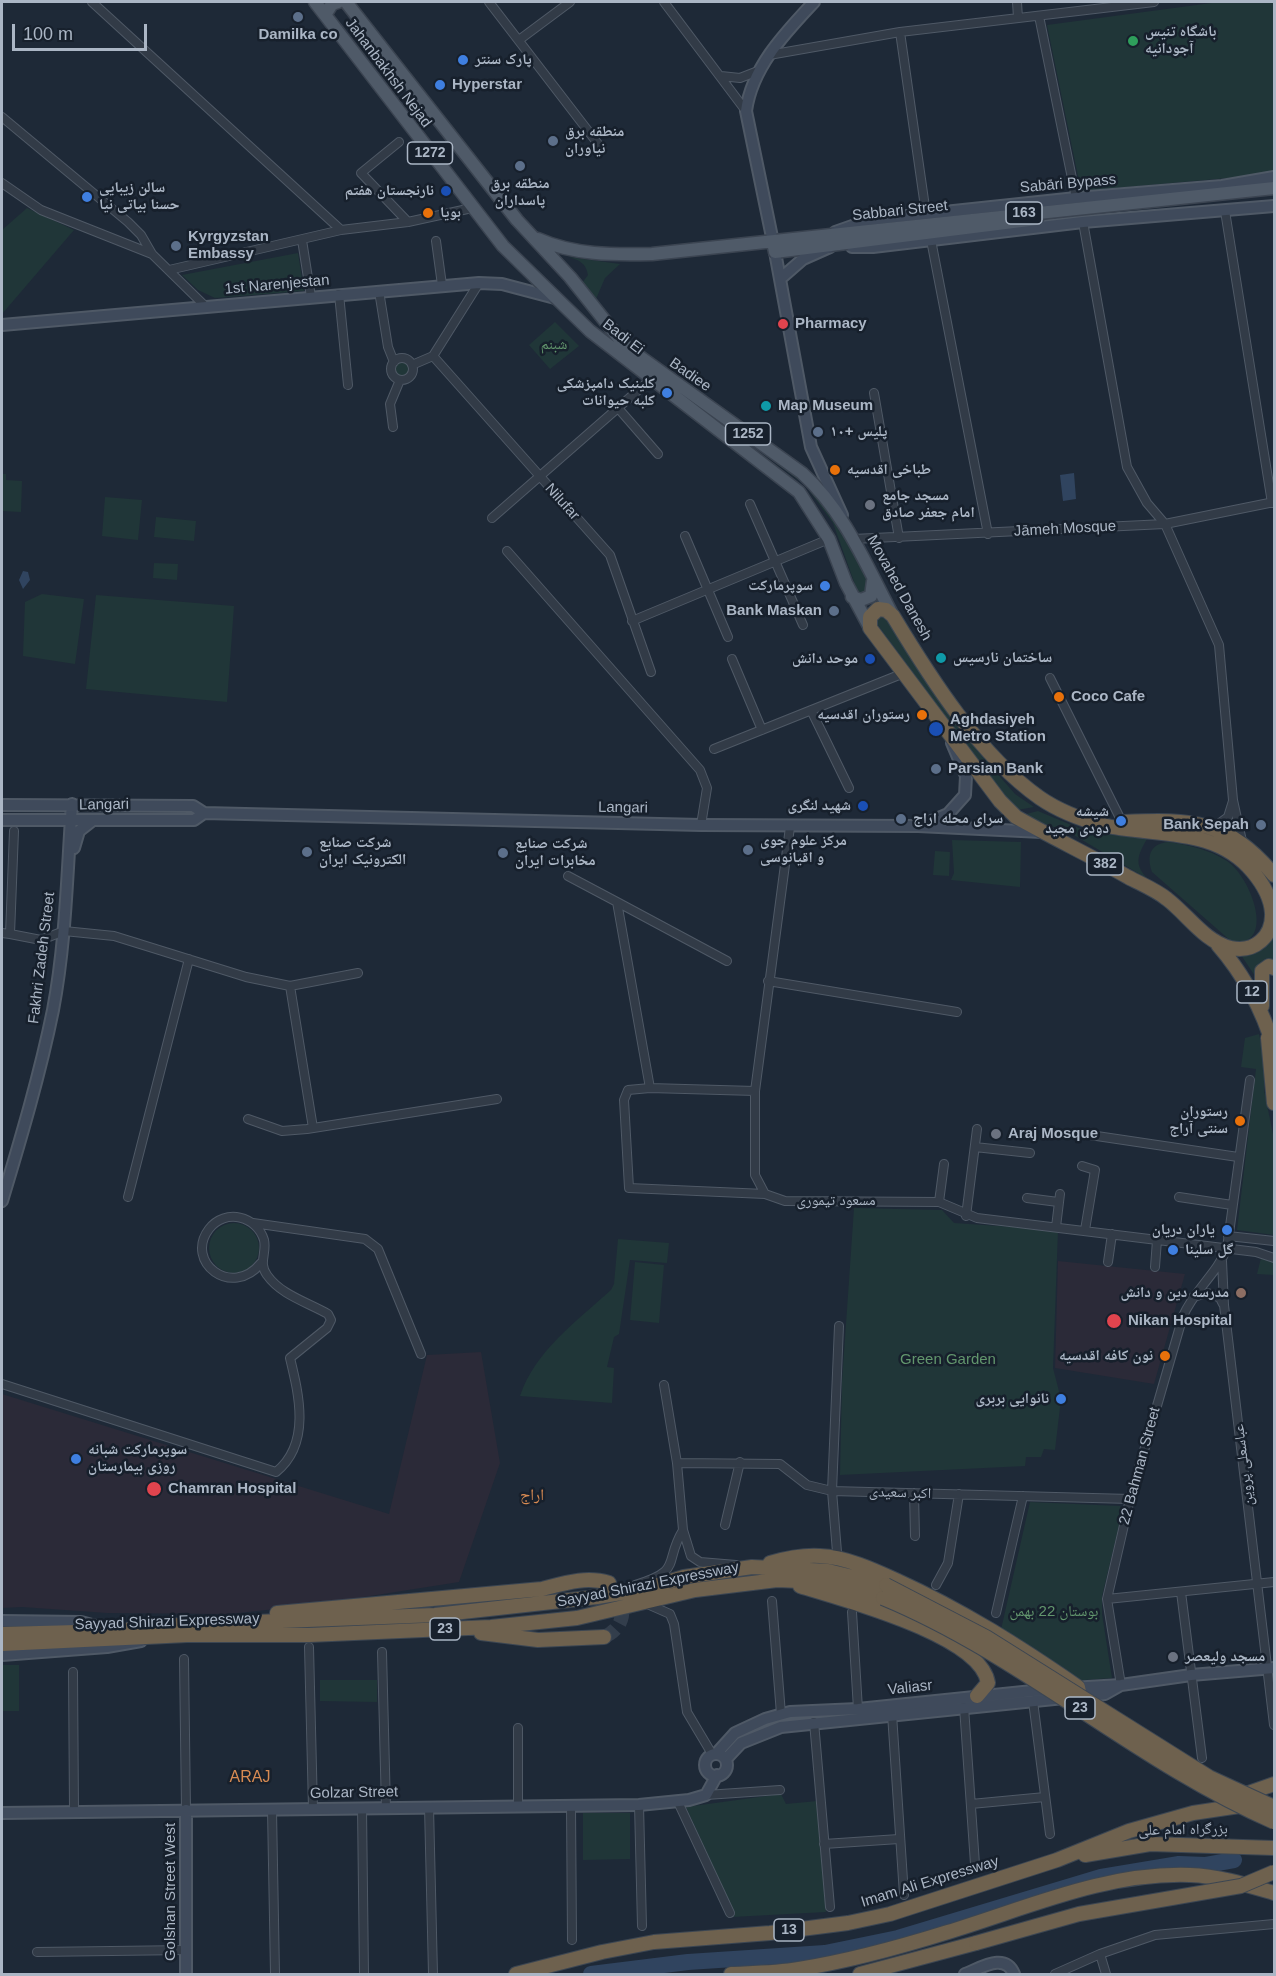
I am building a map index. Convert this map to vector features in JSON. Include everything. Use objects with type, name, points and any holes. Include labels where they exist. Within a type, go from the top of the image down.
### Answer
[{"type":"highway","points":[[870,628],[870,617],[874,610],[886,610],[893,616]]},
{"type":"highway","name":"Movahed Danesh","points":[[893,616],[922,665],[960,716],[1010,771],[1056,808],[1103,825],[1196,837],[1227,850],[1246,863],[1269,898],[1275,913]]},
{"type":"highway","name":"382","points":[[870,628],[1000,801],[1017,817],[1166,898],[1216,943]]},
{"type":"highway","points":[[1103,825],[1166,820],[1213,828],[1242,841],[1275,875]]},
{"type":"highway","points":[[1216,943],[1241,949],[1258,944],[1269,931],[1271,922],[1269,898]]},
{"type":"highway","name":"12","points":[[1216,943],[1241,971],[1262,1009],[1275,1048]]},
{"type":"highway","points":[[1262,1009],[1262,971],[1269,966],[1275,968]]},
{"type":"highway","points":[[1267,1024],[1275,1102]]},
{"type":"highway","points":[[752,1567],[792,1557],[822,1556],[874,1570],[942,1601],[984,1624],[1079,1692]]},
{"type":"highway","name":"Sayyad Shirazi Expressway","points":[[2,1634],[115,1631],[179,1625],[435,1615],[597,1597],[645,1589],[684,1577],[752,1567],[828,1571],[885,1592],[986,1637],[1209,1777],[1275,1807]]},
{"type":"highway","points":[[179,1625],[225,1617],[542,1589],[578,1580],[596,1579],[609,1583]]},
{"type":"highway","points":[[777,1580],[880,1610],[951,1645],[978,1662],[987,1673],[988,1683],[977,1696]]},
{"type":"highway","name":"Sayyad Shirazi Expressway","points":[[2,1644],[187,1635],[309,1635],[458,1629],[577,1617],[695,1590],[777,1580],[824,1582],[885,1592],[972,1642],[1201,1786],[1275,1822]]},
{"type":"highway","points":[[458,1629],[538,1640],[604,1637]]},
{"type":"highway","points":[[1193,1813],[1275,1784]]},
{"type":"highway","name":"Imam Ali Expressway","points":[[516,1974],[602,1952],[654,1942],[770,1933],[848,1923],[891,1914],[1056,1860],[1129,1831],[1193,1813],[1275,1800]]},
{"type":"highway","name":"بزرگراه امام علی","points":[[1056,1860],[1150,1844],[1275,1848]]},
{"type":"highway","points":[[860,1974],[904,1965],[1079,1914],[1220,1891],[1241,1886],[1275,1872]]},
{"type":"highway","points":[[730,1974],[798,1970],[851,1958],[950,1932],[1065,1893],[1160,1876],[1191,1875],[1229,1880],[1275,1893]]},
{"type":"main road","name":"Jahanbakhsh Nejad","points":[[315,2],[472,208],[503,246],[555,298]]},
{"type":"main road","points":[[325,15],[332,4],[338,2]]},
{"type":"main road","name":"Jahanbakhsh Nejad","points":[[346,2],[531,236]]},
{"type":"main road","name":"Movahed Danesh","points":[[814,2],[758,71],[749,90],[746,111],[811,447],[853,539],[893,616]]},
{"type":"main road","name":"Sabāri Bypass","points":[[780,279],[803,259],[869,220],[1076,198],[1222,186],[1275,177]]},
{"type":"main road","name":"Sabbari Street","points":[[531,236],[554,246],[603,254],[652,254],[774,247],[1275,188]]},
{"type":"main road","name":"Sabbari Street","points":[[832,240],[1076,214],[1223,203],[1275,196]]},
{"type":"main road","points":[[832,240],[873,247],[1083,222],[1275,206]]},
{"type":"main road","name":"Badiee","points":[[531,236],[570,277],[625,346],[802,472],[846,524]]},
{"type":"main road","name":"1st Narenjestan","points":[[2,323],[479,283],[502,284],[555,298]]},
{"type":"main road","name":"Badi Ei","points":[[555,298],[590,331],[789,484]]},
{"type":"main road","name":"382","points":[[789,484],[815,513],[829,539],[852,597],[870,628]]},
{"type":"main road","points":[[852,597],[861,600],[871,596],[873,580]]},
{"type":"main road","points":[[918,826],[944,817],[965,795],[966,776],[948,734]]},
{"type":"main road","name":"Langari","points":[[2,804],[193,806],[204,813],[701,825],[918,826],[1043,832]]},
{"type":"main road","name":"Fakhri Zadeh Street","points":[[2,1201],[51,1018],[64,931],[72,804]]},
{"type":"main road","name":"Langari","points":[[2,820],[194,820],[204,813]]},
{"type":"main road","points":[[68,858],[80,831],[93,820]]},
{"type":"main road","points":[[2,1621],[81,1622],[115,1631]]},
{"type":"main road","points":[[2,1655],[107,1647],[153,1638]]},
{"type":"main road","name":"Valiasr","points":[[718,1756],[735,1733],[781,1714],[858,1709],[977,1696],[1079,1692],[1105,1695],[1121,1685],[1191,1675],[1271,1669]]},
{"type":"main road","name":"Valiasr","points":[[718,1756],[754,1736],[781,1726],[1033,1701],[1079,1692]]},
{"type":"main road","points":[[706,1795],[717,1775],[725,1771],[718,1756],[706,1767],[711,1774],[717,1775]]},
{"type":"main road","name":"Golzar Street","points":[[2,1813],[639,1805],[678,1802],[706,1795]]},
{"type":"main road","name":"Golshan Street West","points":[[186,1810],[186,1974]]},
{"type":"main road","points":[[990,1974],[992,1963]]},
{"type":"main road","points":[[965,1974],[992,1963],[1007,1964],[1014,1974]]},
{"type":"street","points":[[92,2],[341,230]]},
{"type":"street","points":[[489,2],[602,149]]},
{"type":"street","points":[[519,40],[570,2]]},
{"type":"street","points":[[664,2],[722,76],[746,111]]},
{"type":"street","points":[[1017,2],[1018,18]]},
{"type":"street","points":[[769,55],[900,32],[1154,2]]},
{"type":"street","points":[[1039,16],[1076,198]]},
{"type":"street","points":[[900,32],[926,214]]},
{"type":"street","points":[[722,76],[740,78],[758,71]]},
{"type":"street","points":[[2,117],[128,222],[141,235],[152,254],[205,306]]},
{"type":"street","points":[[399,142],[361,173],[408,222]]},
{"type":"street","points":[[2,183],[42,210],[152,254]]},
{"type":"street","points":[[169,270],[341,230],[408,222],[472,208]]},
{"type":"street","points":[[1225,211],[1273,503]]},
{"type":"street","points":[[1083,222],[1127,467],[1141,495],[1165,524],[1219,645],[1233,800],[1242,841]]},
{"type":"street","points":[[302,240],[311,297]]},
{"type":"street","points":[[931,240],[988,534]]},
{"type":"street","points":[[436,241],[442,285]]},
{"type":"street","points":[[412,365],[433,356],[479,283]]},
{"type":"street","points":[[379,291],[388,347],[394,362],[391,371],[400,380]]},
{"type":"street","points":[[339,294],[348,385]]},
{"type":"street","name":"Nilufar","points":[[433,356],[610,555],[651,672]]},
{"type":"street","points":[[394,362],[404,359],[412,365],[413,371],[409,378],[400,380]]},
{"type":"street","points":[[492,518],[651,378]]},
{"type":"street","points":[[393,427],[390,404],[400,380]]},
{"type":"street","points":[[874,393],[899,538]]},
{"type":"street","points":[[618,408],[658,454]]},
{"type":"street","name":"Jāmeh Mosque","points":[[853,539],[1165,524],[1273,503]]},
{"type":"street","points":[[750,504],[802,625]]},
{"type":"street","points":[[685,536],[728,637]]},
{"type":"street","points":[[632,621],[829,539]]},
{"type":"street","points":[[507,551],[700,770],[707,788],[701,825]]},
{"type":"street","points":[[732,659],[762,730]]},
{"type":"street","points":[[714,749],[904,673]]},
{"type":"street","points":[[1050,678],[1122,822]]},
{"type":"street","points":[[811,710],[849,788]]},
{"type":"street","points":[[1213,828],[1228,817],[1233,800]]},
{"type":"street","points":[[765,1194],[755,1175],[755,1091],[790,826]]},
{"type":"street","points":[[10,934],[14,831]]},
{"type":"street","points":[[568,876],[727,961]]},
{"type":"street","points":[[617,902],[650,1088],[755,1091]]},
{"type":"street","points":[[2,933],[44,939],[64,931],[114,936],[246,977],[290,986],[358,973]]},
{"type":"street","points":[[128,1197],[189,959]]},
{"type":"street","points":[[768,981],[957,1012]]},
{"type":"street","points":[[290,986],[313,1128]]},
{"type":"street","points":[[1222,1261],[1227,1248],[1250,1080]]},
{"type":"street","name":"مسعود تیموری","points":[[650,1088],[628,1090],[624,1100],[629,1188],[765,1194],[785,1201],[939,1202],[966,1216],[1227,1248],[1267,1254],[1275,1258]]},
{"type":"street","points":[[248,1119],[282,1131],[497,1099]]},
{"type":"street","points":[[966,1216],[977,1129]]},
{"type":"street","points":[[1090,1135],[1238,1157]]},
{"type":"street","points":[[975,1147],[1030,1153]]},
{"type":"street","points":[[939,1202],[944,1164]]},
{"type":"street","points":[[1082,1167],[1095,1170],[1085,1230]]},
{"type":"street","points":[[1179,1197],[1232,1205]]},
{"type":"street","points":[[1027,1198],[1059,1198],[1056,1227]]},
{"type":"street","points":[[261,1263],[247,1276],[227,1278],[210,1267],[205,1259],[204,1239],[216,1222],[235,1216],[253,1223],[373,1242],[378,1249],[421,1354]]},
{"type":"street","points":[[2,1384],[276,1473],[288,1463],[301,1414],[295,1371],[290,1358],[327,1328],[331,1320],[328,1314],[281,1291],[265,1273],[261,1263],[264,1242],[253,1223]]},
{"type":"street","points":[[1108,1262],[1112,1234]]},
{"type":"street","points":[[1228,1236],[1275,1241]]},
{"type":"street","points":[[1155,1267],[1157,1240]]},
{"type":"street","name":"22 Bahman Street","points":[[1121,1685],[1107,1599],[1131,1499],[1170,1358],[1190,1299],[1222,1261]]},
{"type":"street","name":"عباسعلی پروین","points":[[1222,1261],[1224,1305],[1258,1584],[1271,1669],[1275,1725]]},
{"type":"street","points":[[1190,1299],[1208,1293],[1220,1298],[1224,1305]]},
{"type":"street","points":[[837,1552],[832,1491],[838,1326]]},
{"type":"street","points":[[664,1384],[677,1463],[683,1530],[691,1556],[700,1562],[752,1567]]},
{"type":"street","points":[[725,1525],[740,1462]]},
{"type":"street","name":"اکبر سعیدی","points":[[677,1463],[780,1464],[807,1485],[832,1491],[1131,1499]]},
{"type":"street","points":[[914,1493],[915,1536]]},
{"type":"street","points":[[936,1585],[948,1563],[959,1494]]},
{"type":"street","points":[[996,1613],[1023,1496]]},
{"type":"street","points":[[597,1597],[663,1574],[672,1564],[678,1539],[683,1530]]},
{"type":"street","points":[[1107,1599],[1275,1582]]},
{"type":"street","points":[[1181,1592],[1202,1758]]},
{"type":"street","points":[[772,1601],[781,1714]]},
{"type":"street","points":[[644,1603],[670,1614],[674,1624],[687,1712],[718,1756]]},
{"type":"street","points":[[852,1612],[858,1709]]},
{"type":"street","points":[[309,1647],[313,1809]]},
{"type":"street","points":[[382,1652],[386,1808]]},
{"type":"street","points":[[184,1659],[186,1810]]},
{"type":"street","points":[[74,1672],[74,1811]]},
{"type":"street","points":[[1033,1701],[1050,1834]]},
{"type":"street","points":[[964,1707],[975,1864]]},
{"type":"street","points":[[892,1714],[904,1895]]},
{"type":"street","points":[[814,1722],[830,1907]]},
{"type":"street","points":[[518,1728],[518,1806]]},
{"type":"street","points":[[706,1795],[780,1790]]},
{"type":"street","points":[[970,1804],[1045,1797]]},
{"type":"street","points":[[678,1802],[730,1913]]},
{"type":"street","points":[[571,1805],[572,1940]]},
{"type":"street","points":[[639,1805],[642,1926]]},
{"type":"street","points":[[429,1807],[433,1974]]},
{"type":"street","points":[[363,1808],[364,1974]]},
{"type":"street","points":[[272,1810],[275,1974]]},
{"type":"street","points":[[824,1844],[899,1839]]},
{"type":"street","points":[[1055,1974],[1100,1954],[1155,1935],[1275,1923]]},
{"type":"street","points":[[37,1952],[186,1950]]},
{"type":"street","points":[[1100,1954],[1106,1974]]},
{"type":"shaded area","name":"Nikan Hospital","points":[[1058,1261],[1185,1274],[1154,1384],[1055,1368]]},
{"type":"shaded area","name":"Chamran Hospital","points":[[481,1352],[500,1463],[459,1582],[313,1605],[229,1614],[107,1613],[22,1607],[2,1608],[2,1394],[389,1514],[427,1355]]},
{"type":"green space","points":[[1219,2],[1274,2],[1274,174],[1081,191],[1047,25]]},
{"type":"green space","points":[[27,208],[74,230],[2,314],[2,230]]},
{"type":"green space","points":[[298,253],[304,291],[215,298],[198,290],[182,275]]},
{"type":"green space","points":[[569,257],[620,264],[605,278],[596,299],[582,283],[588,275],[586,268],[579,261]]},
{"type":"green space","name":"شبنم","points":[[555,322],[579,346],[550,369],[529,345]]},
{"type":"green space","points":[[402,361],[408,364],[411,370],[408,376],[402,379],[396,376],[393,370],[396,364]]},
{"type":"green space","points":[[699,406],[800,473],[845,533],[870,585],[865,595],[858,593],[833,523],[805,485]]},
{"type":"green space","points":[[2,474],[6,474],[6,480],[22,481],[21,512],[2,511]]},
{"type":"green space","points":[[105,497],[142,500],[138,540],[102,536]]},
{"type":"green space","points":[[156,517],[196,521],[194,541],[154,537]]},
{"type":"green space","points":[[154,563],[178,564],[177,580],[153,578]]},
{"type":"green space","points":[[42,594],[84,599],[75,664],[23,656],[25,602]]},
{"type":"green space","points":[[96,595],[234,606],[227,702],[86,689]]},
{"type":"green space","points":[[882,614],[975,748],[1015,794],[1034,807],[1017,810],[1012,807],[874,620]]},
{"type":"green space","points":[[1038,811],[1088,832],[1147,839],[1138,860],[1148,879],[1072,834],[1022,815]]},
{"type":"green space","points":[[952,840],[1021,842],[1020,887],[951,880],[954,873]]},
{"type":"green space","points":[[1169,842],[1192,846],[1214,854],[1227,861],[1236,870],[1252,896],[1256,910],[1257,924],[1253,934],[1245,941],[1232,942],[1152,872],[1150,855],[1154,847]]},
{"type":"green space","points":[[935,851],[950,852],[949,876],[933,875]]},
{"type":"green space","points":[[1274,937],[1274,962],[1269,960],[1262,963],[1257,979],[1241,955],[1259,951]]},
{"type":"green space","points":[[1259,1034],[1264,1058],[1264,1090],[1274,1139],[1274,1235],[1237,1230],[1256,1069],[1241,1067],[1245,1038]]},
{"type":"green space","name":"Green Garden","points":[[854,1208],[942,1210],[954,1223],[1058,1230],[1053,1368],[1061,1399],[1055,1450],[1044,1449],[1041,1457],[1026,1457],[1025,1466],[840,1475],[842,1382]]},
{"type":"green space","points":[[234,1223],[248,1227],[255,1234],[259,1248],[255,1262],[248,1269],[234,1273],[220,1269],[213,1262],[209,1248],[213,1234],[220,1227]]},
{"type":"green space","points":[[618,1239],[669,1243],[667,1263],[630,1260],[619,1334],[614,1337],[607,1367],[614,1368],[612,1403],[520,1396],[527,1380],[546,1351],[571,1325],[611,1290],[614,1284]]},
{"type":"green space","points":[[1261,1258],[1270,1259],[1274,1263],[1274,1275],[1257,1274]]},
{"type":"green space","points":[[635,1262],[664,1265],[659,1323],[630,1320]]},
{"type":"green space","name":"بوستان 22 بهمن","points":[[1030,1502],[1120,1506],[1122,1513],[1102,1596],[1102,1614],[1112,1678],[1072,1681],[1000,1634]]},
{"type":"green space","points":[[2,1665],[19,1665],[19,1711],[2,1711]]},
{"type":"green space","points":[[320,1680],[377,1680],[377,1702],[320,1701]]},
{"type":"green space","points":[[781,1794],[786,1804],[817,1801],[826,1912],[732,1917],[733,1910],[686,1807]]},
{"type":"green space","points":[[583,1813],[630,1813],[630,1859],[583,1860]]},
{"type":"water","points":[[1074,473],[1076,499],[1063,501],[1060,475]]},
{"type":"water","points":[[23,571],[28,572],[30,580],[23,589],[19,580]]},
{"type":"waterway","points":[[591,1974],[688,1962],[825,1953],[898,1938],[1101,1877],[1179,1864],[1206,1865],[1234,1860]]},
{"type":"tunnel","points":[[604,1637],[618,1626],[622,1616],[619,1598]]},
{"type":"place","name":"Damilka co","points":[[298,17]]},
{"type":"place","name":"باشگاه تنیس آجودانیه","points":[[1133,41]]},
{"type":"place","name":"پارک سنتر","points":[[463,60]]},
{"type":"place","name":"Hyperstar","points":[[440,85]]},
{"type":"place","name":"منطقه برق نیاوران","points":[[553,141]]},
{"type":"place","name":"منطقه برق پاسداران","points":[[520,166]]},
{"type":"place","name":"نارنجستان هفتم","points":[[446,191]]},
{"type":"place","name":"سالن زیبایی حسنا بیاتی نیا","points":[[87,197]]},
{"type":"place","name":"بویا","points":[[428,213]]},
{"type":"place","name":"Kyrgyzstan Embassy","points":[[176,246]]},
{"type":"place","name":"Pharmacy","points":[[783,324]]},
{"type":"place","name":"کلینیک دامپزشکی کلبه حیوانات","points":[[667,393]]},
{"type":"place","name":"Map Museum","points":[[766,406]]},
{"type":"place","name":"پلیس +۱۰","points":[[818,432]]},
{"type":"place","name":"طباخى اقدسيه","points":[[835,470]]},
{"type":"place","name":"مسجد جامع امام جعفر صادق","points":[[870,505]]},
{"type":"place","name":"سوپرمارکت","points":[[825,586]]},
{"type":"place","name":"Bank Maskan","points":[[834,611]]},
{"type":"place","name":"ساختمان نارسیس","points":[[941,658]]},
{"type":"place","name":"موحد دانش","points":[[870,659]]},
{"type":"place","name":"Coco Cafe","points":[[1059,697]]},
{"type":"place","name":"رستوران اقدسیه","points":[[922,715]]},
{"type":"place","name":"Aghdasiyeh Metro Station","points":[[936,729]]},
{"type":"place","name":"Parsian Bank","points":[[936,769]]},
{"type":"place","name":"شهید لنگری","points":[[863,806]]},
{"type":"place","name":"سرای محله اراج","points":[[901,819]]},
{"type":"place","name":"شیشه دودی مجید","points":[[1121,821]]},
{"type":"place","name":"Bank Sepah","points":[[1261,825]]},
{"type":"place","name":"مرکز علوم جوی و اقیانوسی","points":[[748,850]]},
{"type":"place","name":"شرکت صنایع الکترونیک ایران","points":[[307,852]]},
{"type":"place","name":"شرکت صنایع مخابرات ایران","points":[[503,853]]},
{"type":"place","name":"رستوران سنتی آراج","points":[[1240,1121]]},
{"type":"place","name":"Araj Mosque","points":[[996,1134]]},
{"type":"place","name":"یاران دریان","points":[[1227,1230]]},
{"type":"place","name":"گل سلینا","points":[[1173,1250]]},
{"type":"place","name":"مدرسه دین و دانش","points":[[1241,1293]]},
{"type":"place","name":"Nikan Hospital","points":[[1114,1321]]},
{"type":"place","name":"نون کافه اقدسیه","points":[[1165,1356]]},
{"type":"place","name":"نانوایی بربری","points":[[1061,1399]]},
{"type":"place","name":"سوپرمارکت شبانه روزی بیمارستان","points":[[76,1459]]},
{"type":"place","name":"Chamran Hospital","points":[[154,1489]]},
{"type":"place","name":"مسجد ولیعصر","points":[[1173,1657]]},
{"type":"district","name":"اراج","points":[[532,1496]]},
{"type":"district","name":"ARAJ","points":[[250,1778]]}]
